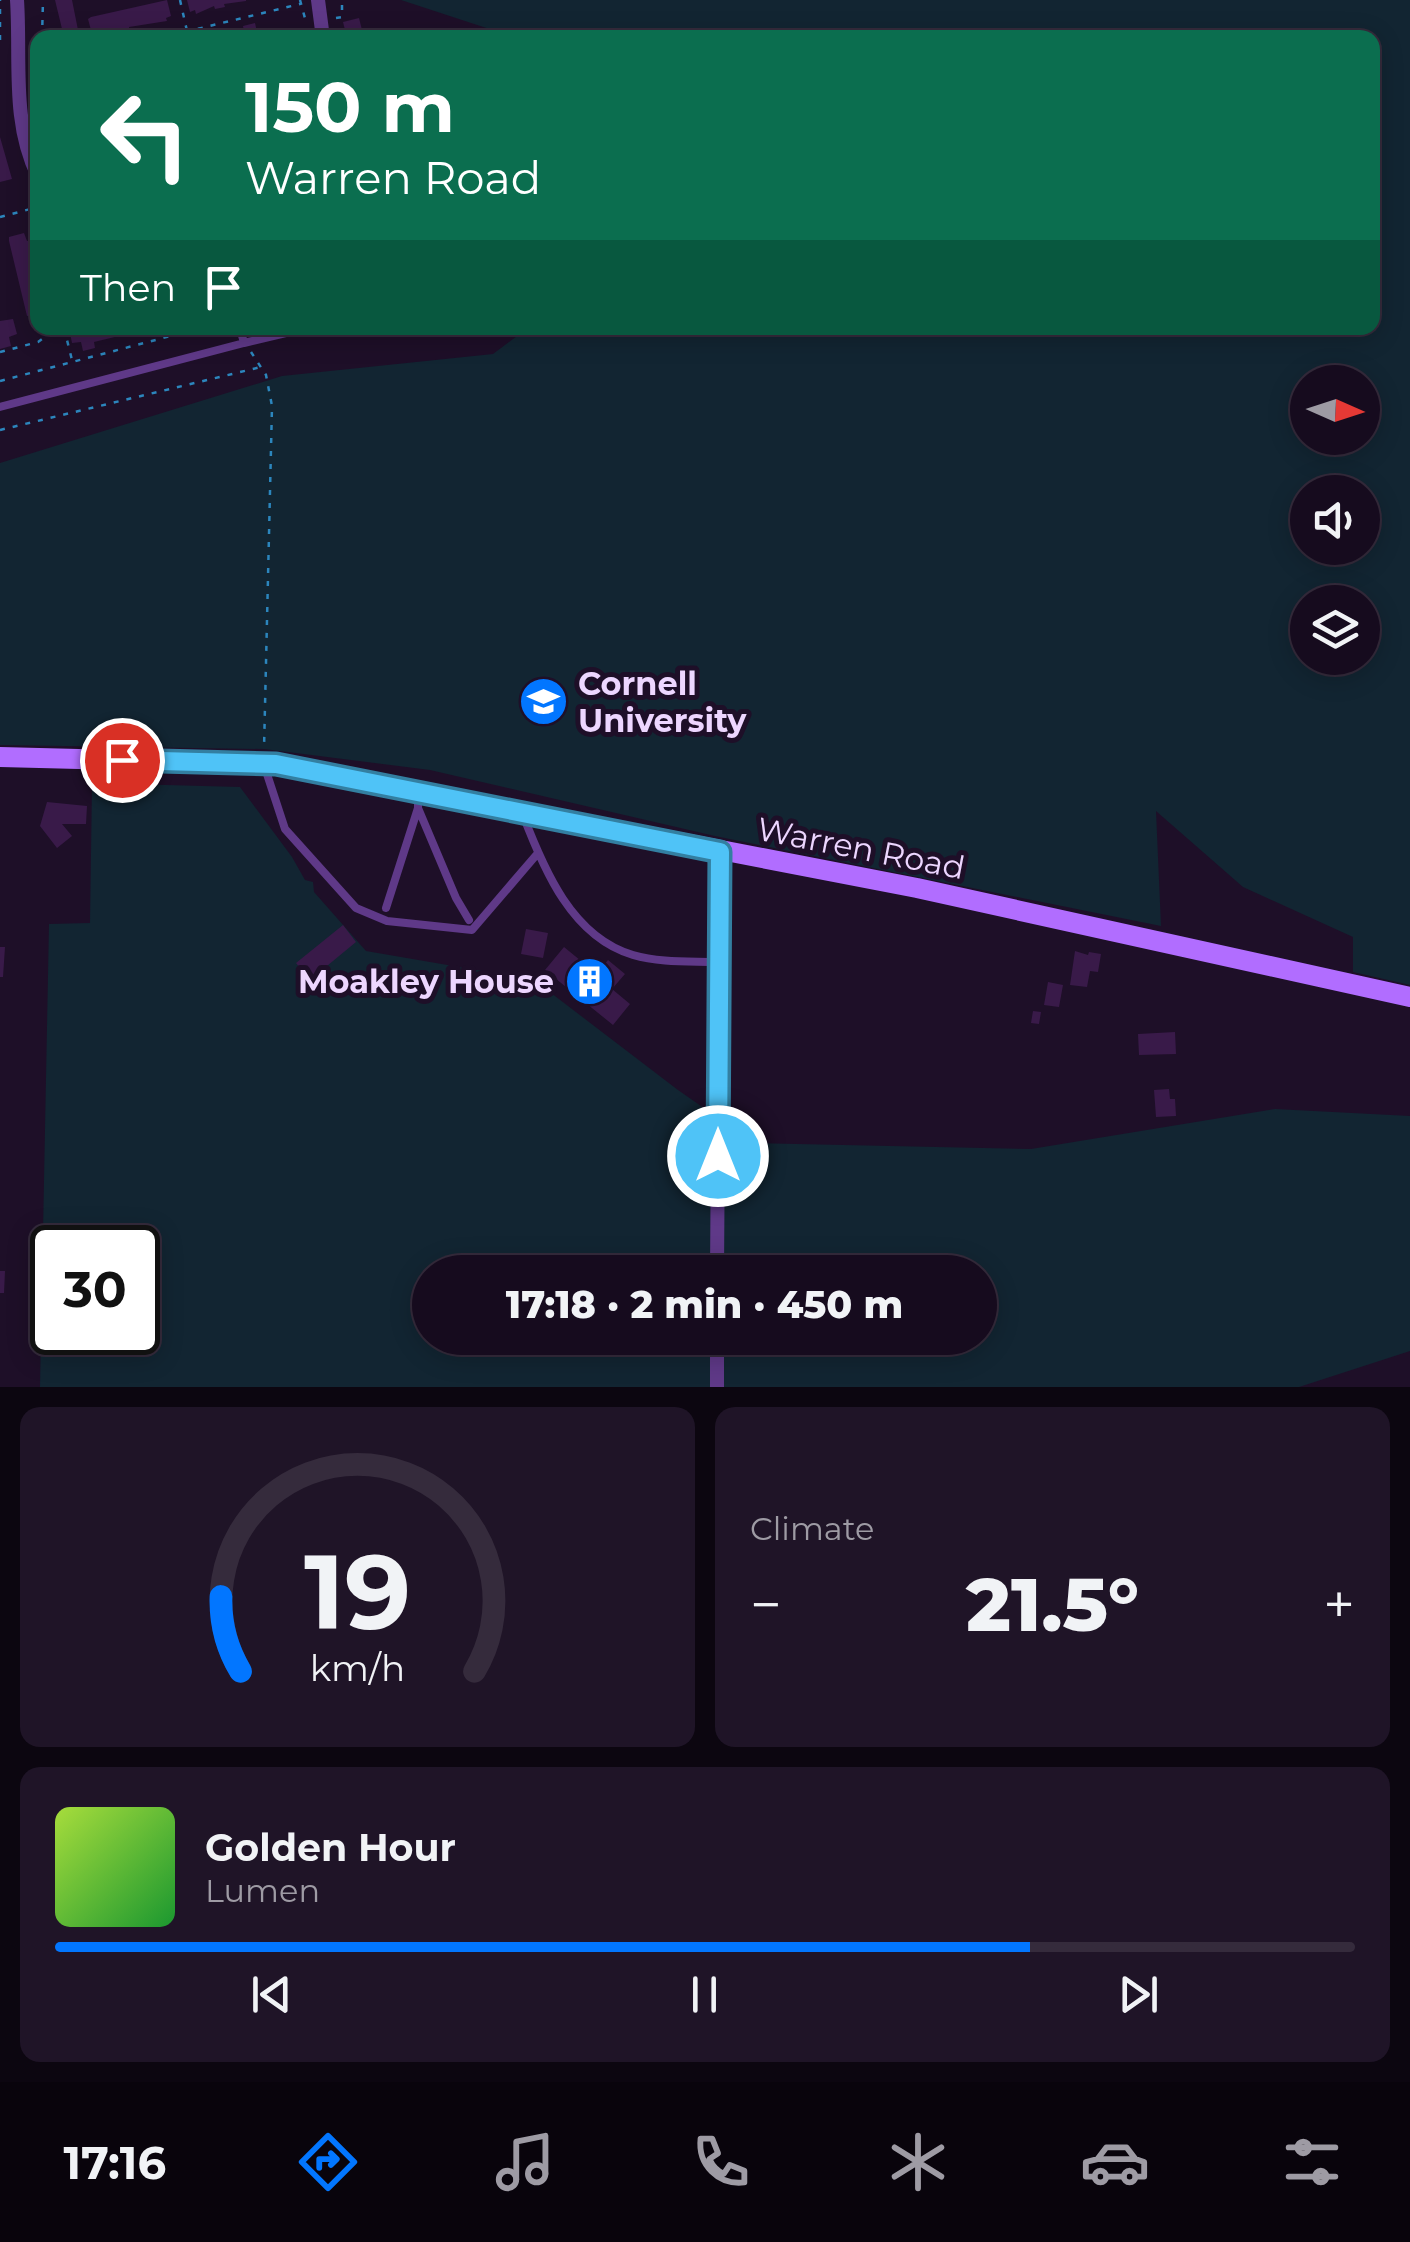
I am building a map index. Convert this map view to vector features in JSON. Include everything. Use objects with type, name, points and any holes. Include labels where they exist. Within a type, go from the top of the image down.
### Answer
[{"type":"street","points":[[18,0],[18,75],[30,157]]},
{"type":"street","points":[[318,0],[322,30]]},
{"type":"street","name":"Warren Road","points":[[0,757],[264,764],[418,799],[521,811],[917,888],[1410,997]]},
{"type":"street","points":[[717,1255],[720,852]]},
{"type":"street","points":[[717,1355],[717,1387]]},
{"type":"lane","points":[[242,335],[244,343]]},
{"type":"lane","points":[[0,407],[265,335]]},
{"type":"lane","points":[[264,764],[278,811],[292,838],[342,896],[374,918],[472,930],[538,853]]},
{"type":"lane","points":[[386,908],[418,799]]},
{"type":"lane","points":[[418,799],[456,898],[470,920]]},
{"type":"lane","points":[[521,811],[564,900],[591,934],[636,956],[718,962]]},
{"type":"path","points":[[0,0],[0,40]]},
{"type":"path","points":[[42,0],[42,30]]},
{"type":"path","points":[[180,0],[187,30]]},
{"type":"path","points":[[331,20],[342,17],[342,0]]},
{"type":"path","points":[[191,30],[300,4]]},
{"type":"path","points":[[0,217],[30,210]]},
{"type":"path","points":[[0,352],[38,342],[48,335]]},
{"type":"path","points":[[66,335],[72,362]]},
{"type":"path","points":[[0,381],[174,335]]},
{"type":"path","points":[[244,343],[262,367],[272,406],[264,764]]},
{"type":"path","points":[[0,430],[262,367]]},
{"type":"shaded area","points":[[401,0],[1410,0],[1410,985],[1353,972],[1353,937],[1243,887],[1156,811],[1161,926],[715,836],[430,770],[264,749],[0,745],[0,463],[282,376],[493,354],[519,335],[1380,335],[1380,30],[493,30]]},
{"type":"shaded area","points":[[92,783],[240,787],[305,880],[313,882],[314,892],[366,951],[534,980],[754,1143],[1031,1149],[1275,1109],[1410,1116],[1410,1351],[1299,1387],[40,1387],[41,1355],[160,1355],[160,1225],[43,1225],[49,924],[90,923]]},
{"type":"building","points":[[55,0],[72,0],[78,30],[62,30]]},
{"type":"building","points":[[167,0],[171,16],[167,21],[129,30],[91,30],[91,17]]},
{"type":"building","points":[[187,0],[246,1],[215,9],[214,6],[196,14],[195,10],[190,12]]},
{"type":"building","points":[[359,18],[362,30],[345,30],[343,22]]},
{"type":"building","points":[[255,23],[257,30],[244,30],[243,26]]},
{"type":"building","points":[[0,137],[12,179],[0,182]]},
{"type":"building","points":[[24,233],[30,240],[30,315],[27,316],[9,237]]},
{"type":"building","points":[[13,319],[17,334],[9,337],[11,346],[0,349],[0,321]]},
{"type":"building","points":[[70,335],[123,335],[94,342],[95,348],[83,351],[81,342],[72,343]]},
{"type":"building","points":[[47,802],[87,806],[86,824],[62,824],[72,836],[57,848],[40,826]]},
{"type":"building","points":[[343,925],[356,942],[310,980],[296,963]]},
{"type":"building","points":[[526,929],[548,933],[543,958],[521,954]]},
{"type":"building","points":[[0,947],[5,947],[3,977],[0,977]]},
{"type":"building","name":"Moakley House","points":[[564,947],[597,974],[608,960],[625,974],[612,989],[630,1004],[613,1025],[545,970]]},
{"type":"building","points":[[1075,951],[1101,954],[1098,972],[1090,971],[1087,987],[1070,985]]},
{"type":"building","points":[[1048,982],[1063,985],[1059,1007],[1044,1005]]},
{"type":"building","points":[[1033,1011],[1041,1012],[1039,1024],[1031,1023]]},
{"type":"building","points":[[1175,1032],[1176,1054],[1139,1055],[1138,1034]]},
{"type":"building","points":[[1169,1089],[1170,1099],[1175,1099],[1176,1116],[1156,1117],[1154,1090]]},
{"type":"building","points":[[0,1271],[5,1271],[4,1293],[0,1293]]},
{"type":"place","name":"Cornell University","points":[[543,701]]},
{"type":"place","name":"Moakley House","points":[[589,981]]},
{"type":"route","points":[[122,760],[276,764],[720,852],[718,1156]]}]
